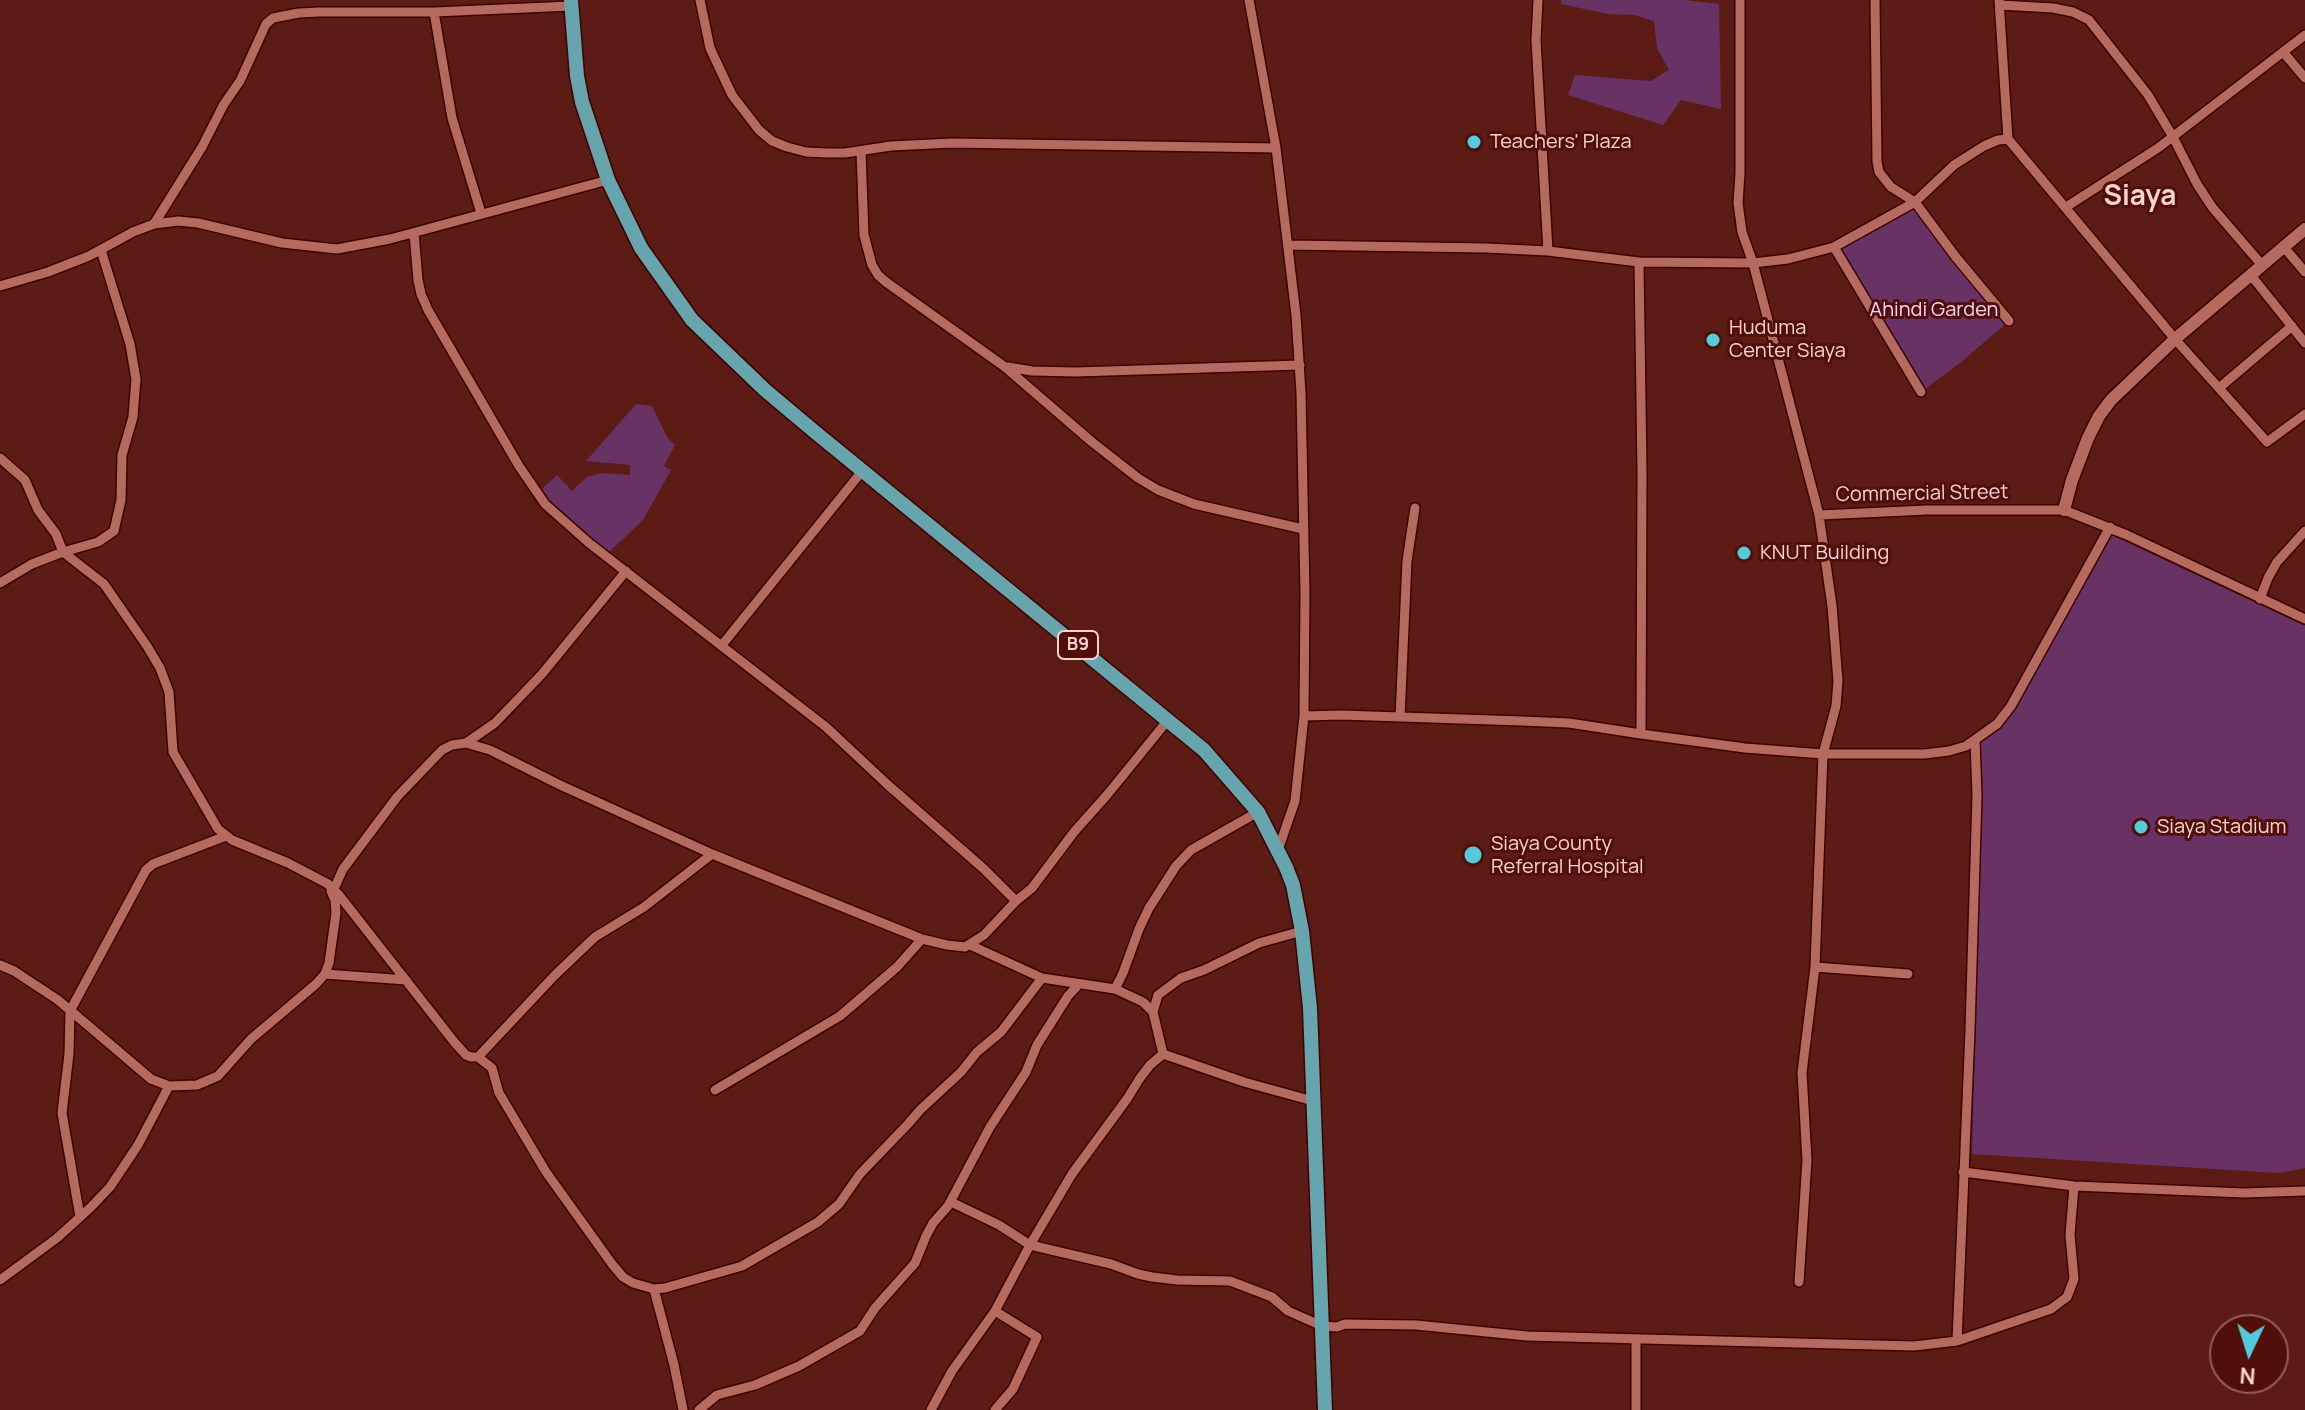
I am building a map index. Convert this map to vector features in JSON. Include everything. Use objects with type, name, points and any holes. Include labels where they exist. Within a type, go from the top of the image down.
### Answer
[{"type":"highway","name":"B9","points":[[571,3],[582,102],[608,180],[641,248],[692,320],[765,390],[1220,765],[1258,812],[1293,885],[1302,931],[1310,1008],[1325,1410]]},
{"type":"main road","points":[[2064,510],[2072,480],[2099,416],[2111,400],[2175,339],[2305,229]]},
{"type":"street","points":[[700,0],[704,25],[717,65],[732,95],[759,130],[772,141],[806,152],[845,153],[891,146],[965,143],[1276,148]]},
{"type":"street","points":[[1249,0],[1276,148],[1300,365],[1304,716],[1298,789],[1278,850]]},
{"type":"street","points":[[1538,0],[1536,40],[1548,251]]},
{"type":"street","name":"Commercial Street","points":[[1740,0],[1738,203],[1742,232],[1753,263],[1819,515],[1927,510],[2064,510]]},
{"type":"street","points":[[1875,0],[1879,172],[1891,187],[1915,202],[2009,321]]},
{"type":"street","points":[[2261,264],[2212,207],[2148,95],[2089,20],[2073,12],[2000,2],[2008,139],[2175,339],[2267,442],[2305,414]]},
{"type":"street","points":[[154,224],[240,81],[266,24],[273,18],[319,12],[434,12],[450,5],[571,3]]},
{"type":"street","points":[[434,12],[452,118],[481,213]]},
{"type":"street","points":[[2066,207],[2173,137],[2305,35]]},
{"type":"street","points":[[2284,53],[2305,78]]},
{"type":"street","points":[[1289,245],[1548,251],[1639,262],[1753,263],[1788,259],[1834,247],[1915,202],[1954,165],[1984,146],[2008,139]]},
{"type":"street","points":[[861,151],[864,235],[867,252],[878,275],[1005,367],[1092,442],[1158,490],[1194,504],[1303,529]]},
{"type":"street","points":[[0,286],[48,272],[154,224],[178,221],[198,223],[282,243],[337,249],[414,233],[608,180]]},
{"type":"street","points":[[414,233],[418,280],[428,310],[519,466],[545,504],[826,727],[1016,901]]},
{"type":"street","points":[[2283,246],[2305,272]]},
{"type":"street","points":[[1834,247],[1921,392]]},
{"type":"street","points":[[0,583],[32,564],[98,542],[114,531],[121,500],[122,455],[136,396],[135,365],[101,250]]},
{"type":"street","points":[[1639,262],[1641,734]]},
{"type":"street","points":[[2250,274],[2305,343]]},
{"type":"street","points":[[2219,388],[2292,326]]},
{"type":"street","points":[[1005,367],[1064,372],[1300,365]]},
{"type":"street","points":[[0,458],[25,480],[38,510],[56,534],[63,552],[104,584],[160,668],[169,692],[173,752],[218,829],[226,836],[288,863],[331,887],[373,935],[460,1049],[492,1068],[499,1093],[526,1141],[612,1264],[633,1283],[654,1289],[742,1266],[818,1222],[839,1204],[860,1174],[920,1110],[1001,1032],[1042,978]]},
{"type":"street","points":[[722,645],[863,470]]},
{"type":"street","points":[[1400,717],[1407,561],[1415,508]]},
{"type":"street","points":[[2064,510],[2110,527],[2305,619]]},
{"type":"street","points":[[1799,1282],[1807,1160],[1802,1073],[1815,967],[1823,754],[1836,706],[1838,681],[1832,606],[1819,515]]},
{"type":"street","points":[[1304,716],[1569,723],[1745,748],[1823,754],[1924,754],[1949,751],[1975,740],[1997,724],[2011,706],[2110,527]]},
{"type":"street","points":[[2260,599],[2277,562],[2305,531]]},
{"type":"street","points":[[466,743],[502,716],[549,665],[626,571]]},
{"type":"street","points":[[331,887],[397,797],[442,750],[466,743],[490,750],[712,854],[922,939],[965,947],[984,935],[1032,888],[1074,832],[1168,720]]},
{"type":"street","points":[[1957,1341],[1970,1030],[1977,796],[1975,740]]},
{"type":"street","points":[[1115,989],[1149,908],[1176,866],[1191,850],[1258,812]]},
{"type":"street","points":[[80,1217],[62,1113],[70,1011],[146,870],[153,864],[226,836]]},
{"type":"street","points":[[478,1057],[595,937],[644,907],[712,854]]},
{"type":"street","points":[[0,965],[14,971],[70,1011],[151,1079],[169,1086],[197,1085],[218,1076],[251,1039],[325,974],[336,913],[331,887]]},
{"type":"street","points":[[1163,1054],[1153,1012],[1158,995],[1181,978],[1259,943],[1302,931]]},
{"type":"street","points":[[715,1090],[840,1016],[897,967],[922,939]]},
{"type":"street","points":[[970,945],[1042,978],[1115,989],[1143,1002],[1153,1012]]},
{"type":"street","points":[[1815,967],[1908,974]]},
{"type":"street","points":[[325,974],[406,980]]},
{"type":"street","points":[[699,1410],[717,1395],[755,1385],[799,1366],[860,1331],[875,1308],[915,1263],[933,1223],[951,1202],[990,1127],[1026,1072],[1037,1045],[1078,985]]},
{"type":"street","points":[[1163,1054],[1244,1082],[1313,1101]]},
{"type":"street","points":[[931,1410],[952,1371],[995,1311],[1072,1174],[1145,1071],[1163,1054]]},
{"type":"street","points":[[0,1280],[40,1252],[80,1217],[123,1169],[169,1086]]},
{"type":"street","points":[[1963,1172],[2074,1186],[2244,1193],[2305,1191]]},
{"type":"street","points":[[951,1202],[999,1225],[1030,1245],[1152,1277],[1230,1281],[1272,1297],[1288,1311],[1322,1326],[1416,1325],[1527,1336],[1914,1346],[1957,1341],[2051,1309],[2067,1297],[2074,1279],[2070,1235],[2074,1186]]},
{"type":"street","points":[[654,1289],[683,1410]]},
{"type":"street","points":[[995,1311],[1037,1337],[1013,1389],[995,1410]]},
{"type":"street","points":[[1636,1339],[1636,1410]]},
{"type":"green space","points":[[1561,0],[1685,0],[1719,4],[1721,109],[1681,100],[1663,125],[1568,95],[1575,75],[1651,81],[1669,70],[1657,48],[1654,21],[1561,4]]},
{"type":"green space","name":"Ahindi Garden","points":[[1915,202],[2009,321],[1921,392],[1838,252]]},
{"type":"green space","points":[[636,404],[652,406],[667,437],[675,445],[664,466],[671,470],[643,520],[603,558],[540,491],[557,475],[572,491],[587,477],[602,473],[630,475],[630,465],[586,461]]},
{"type":"green space","name":"Siaya Stadium","points":[[2107,533],[2305,626],[2305,1168],[2279,1173],[1972,1154],[1978,914],[1975,740],[2018,703]]},
{"type":"place","name":"Teachers' Plaza","points":[[1474,142]]},
{"type":"place","name":"Huduma Center Siaya","points":[[1713,340]]},
{"type":"place","name":"KNUT Building","points":[[1744,553]]},
{"type":"place","name":"Siaya Stadium","points":[[2141,827]]},
{"type":"place","name":"Siaya County Referral Hospital","points":[[1473,855]]},
{"type":"district","name":"Siaya","points":[[2140,197]]}]
